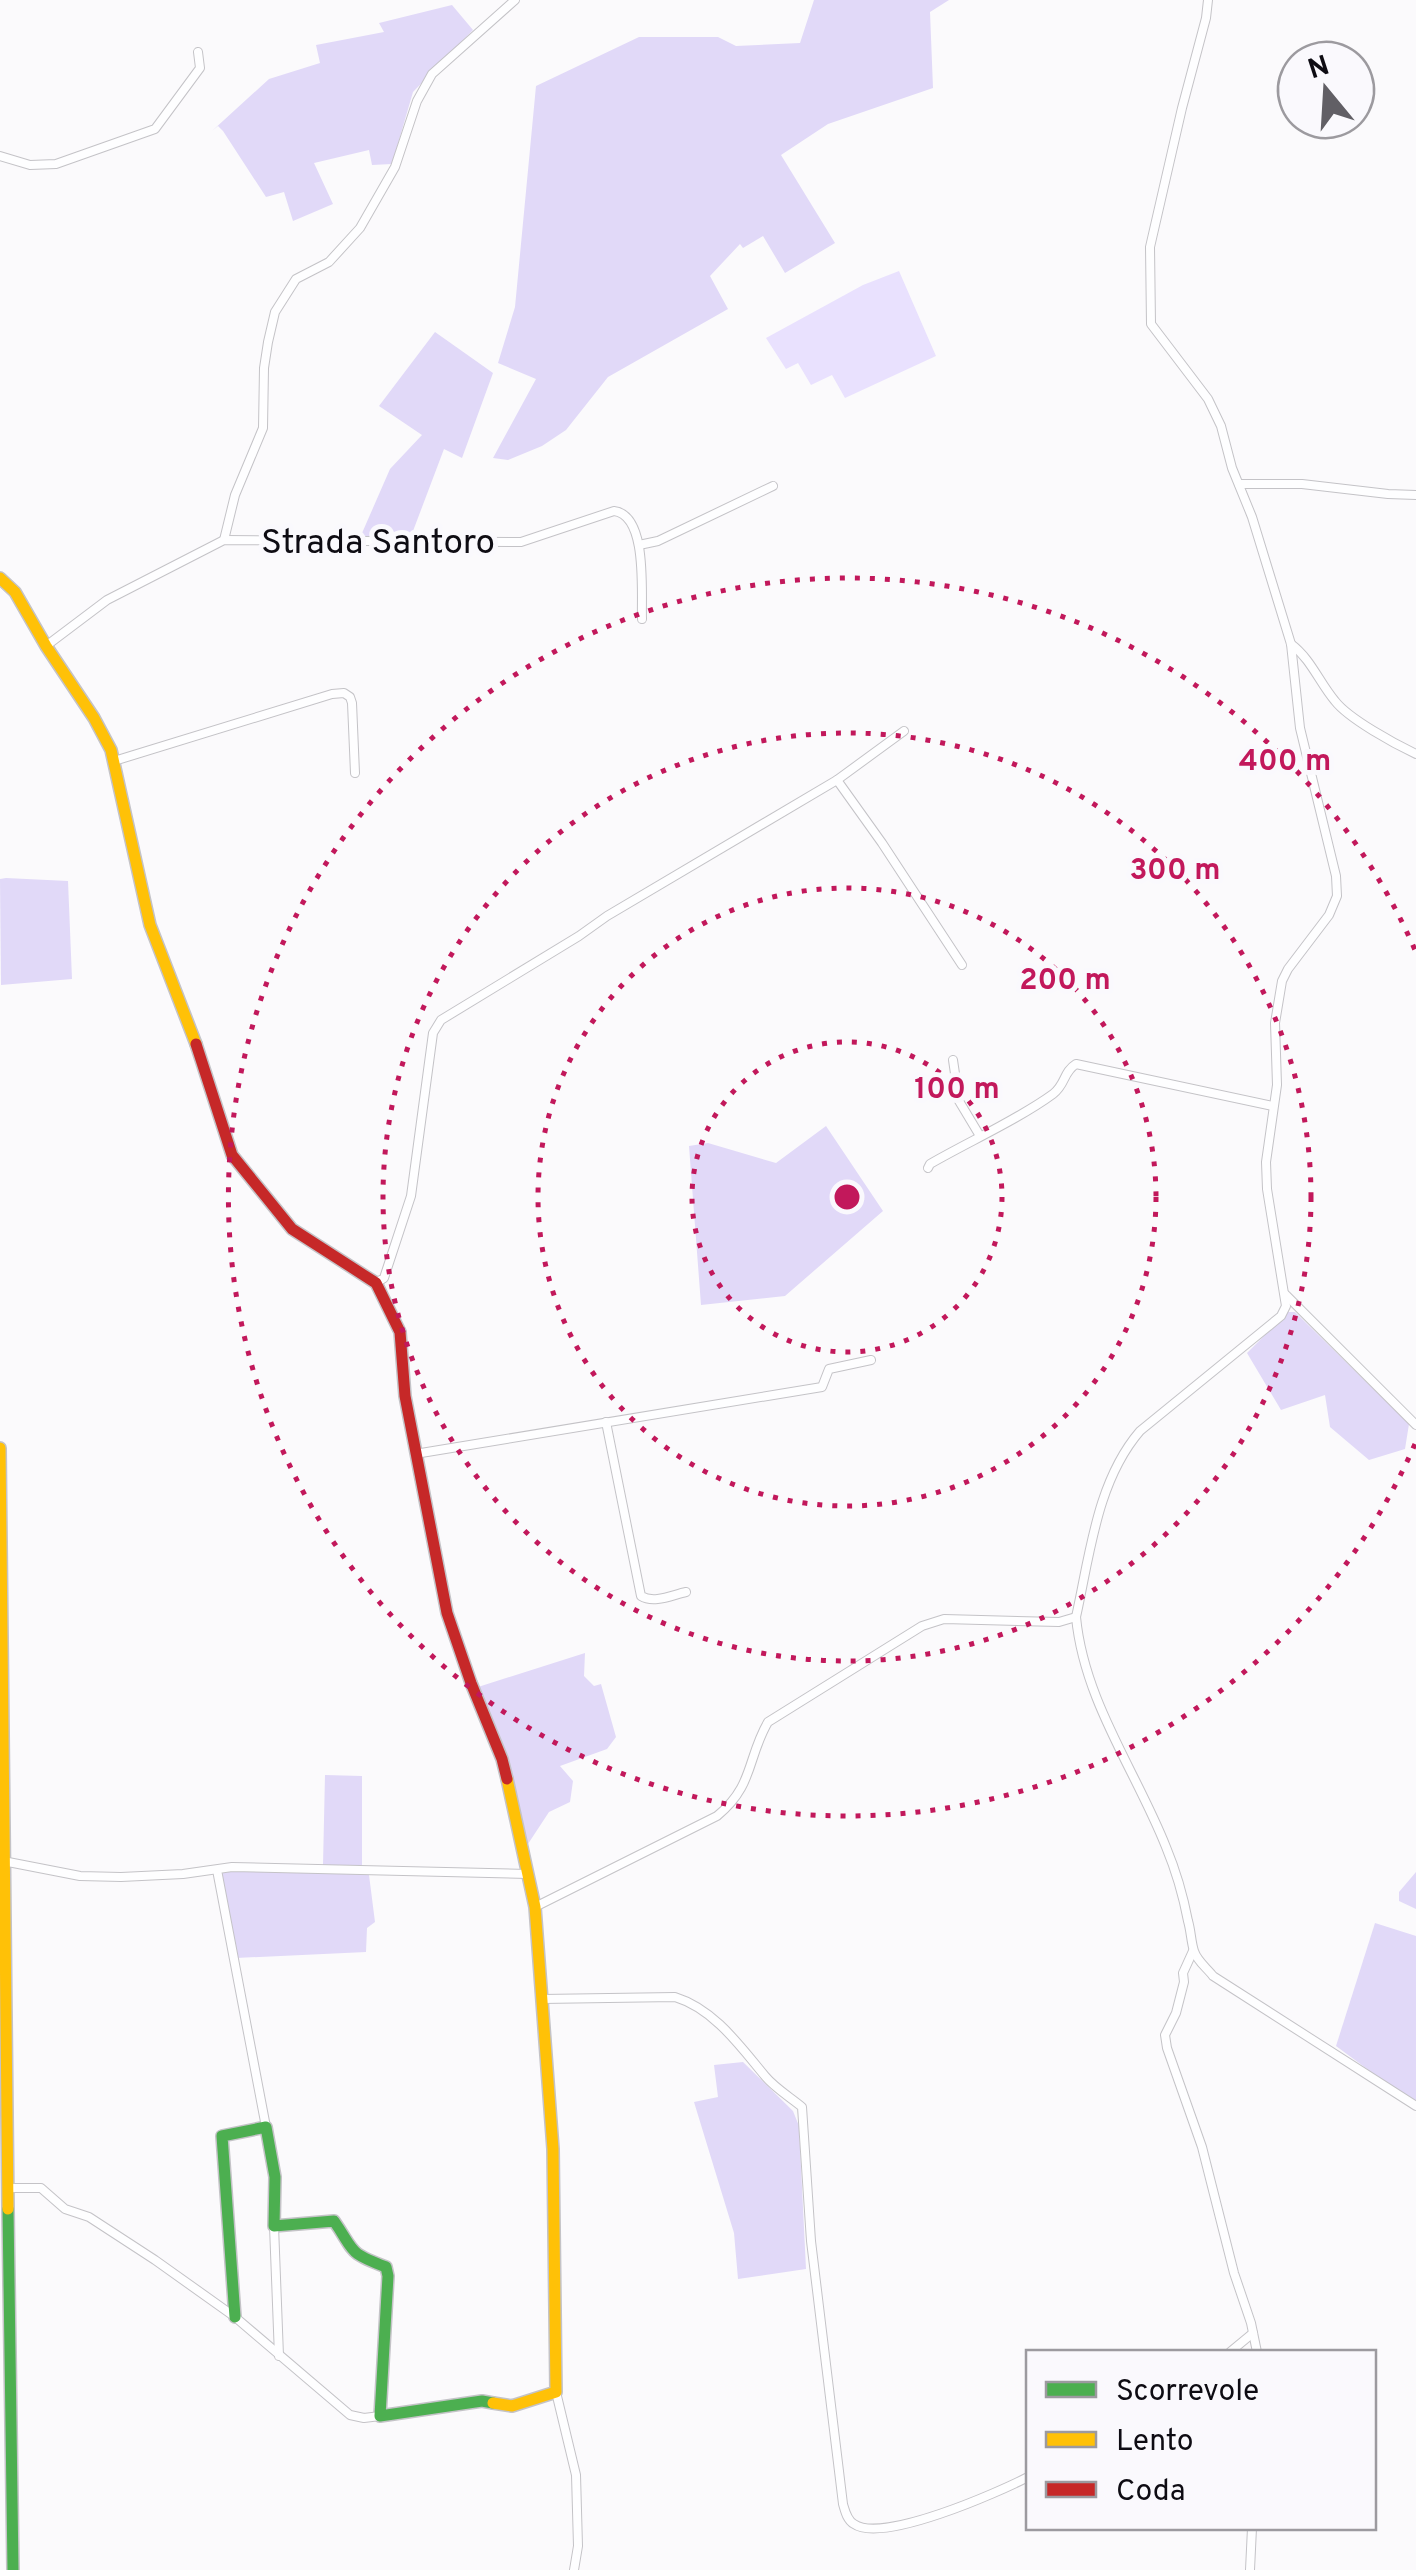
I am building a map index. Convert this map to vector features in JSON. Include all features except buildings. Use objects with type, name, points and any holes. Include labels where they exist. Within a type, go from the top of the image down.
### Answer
[{"type":"street","points":[[224,540],[236,495],[264,428],[264,368],[275,312],[296,279],[329,262],[360,228],[396,168],[417,102],[432,74],[515,0]]},
{"type":"street","points":[[1208,0],[1150,247],[1151,324],[1208,399],[1252,518],[1291,644],[1300,728],[1336,876],[1337,896],[1328,915],[1288,969],[1274,1023],[1277,1085],[1266,1189],[1286,1306],[1281,1316],[1140,1430],[1124,1450],[1108,1485],[1095,1530],[1076,1617],[1089,1675],[1103,1714],[1154,1818],[1180,1884],[1194,1950],[1213,1976],[1416,2106]]},
{"type":"street","points":[[0,156],[30,165],[56,164],[155,129],[200,68],[198,52]]},
{"type":"street","points":[[1239,484],[1302,484],[1416,494]]},
{"type":"street","points":[[642,619],[639,545],[658,540],[772,486]]},
{"type":"street","name":"Strada Santoro","points":[[46,646],[107,600],[224,540],[521,542],[620,511],[631,522],[639,545]]},
{"type":"street","points":[[0,578],[15,592],[111,750],[150,925],[194,1036],[232,1155],[292,1229],[376,1284],[400,1332],[405,1396],[446,1614],[502,1759],[535,1907],[552,2149],[556,2392],[576,2475],[578,2546],[574,2570]]},
{"type":"street","points":[[1291,644],[1306,655],[1339,706],[1416,754]]},
{"type":"street","points":[[114,761],[344,693],[352,702],[355,772]]},
{"type":"street","points":[[376,1284],[384,1278],[411,1196],[432,1033],[441,1020],[607,916],[838,780],[904,730]]},
{"type":"street","points":[[838,780],[962,966]]},
{"type":"street","points":[[952,1060],[958,1101],[980,1136]]},
{"type":"street","points":[[928,1168],[1058,1090],[1069,1068],[1076,1064],[1273,1106]]},
{"type":"street","points":[[1286,1295],[1416,1424]]},
{"type":"street","points":[[415,1454],[822,1387],[829,1369],[872,1360]]},
{"type":"street","points":[[606,1422],[641,1596],[648,1600],[686,1592]]},
{"type":"street","points":[[0,1448],[14,2570]]},
{"type":"street","points":[[535,1907],[717,1816],[733,1803],[744,1785],[768,1722],[908,1633],[944,1619],[1059,1622],[1076,1617]]},
{"type":"street","points":[[3,1860],[94,1876],[136,1877],[232,1868],[528,1874]]},
{"type":"street","points":[[217,1870],[275,2177],[279,2356]]},
{"type":"street","points":[[1194,1950],[1183,1973],[1176,2013],[1164,2034],[1202,2146],[1257,2350]]},
{"type":"street","points":[[542,1999],[675,1997],[692,2002],[751,2058],[767,2079],[802,2107],[811,2241],[836,2447],[843,2504],[853,2524],[866,2529],[915,2522],[966,2506],[1026,2478]]},
{"type":"street","points":[[235,2317],[222,2136],[266,2128]]},
{"type":"street","points":[[9,2188],[42,2188],[65,2209],[89,2217],[155,2260],[235,2317],[350,2415],[364,2418],[482,2401],[512,2406],[556,2392]]},
{"type":"street","points":[[274,2226],[334,2222],[353,2252],[386,2266],[380,2416]]},
{"type":"street","points":[[1232,2350],[1253,2333]]},
{"type":"street","points":[[1250,2570],[1252,2530]]},
{"type":"shaded area","points":[[814,0],[949,0],[930,12],[933,88],[828,124],[781,155],[835,243],[785,273],[763,236],[743,248],[740,244],[710,276],[728,309],[608,377],[566,430],[542,446],[508,460],[493,458],[536,379],[498,363],[515,307],[536,86],[639,37],[718,37],[736,46],[800,43]]},
{"type":"shaded area","points":[[452,5],[473,30],[413,92],[392,164],[372,165],[369,150],[314,163],[333,204],[293,221],[284,192],[266,197],[223,131],[218,126],[212,131],[269,79],[320,63],[316,45],[384,32],[379,23]]},
{"type":"shaded area","points":[[899,271],[936,356],[845,398],[832,375],[811,385],[798,363],[786,369],[766,338],[863,285]]},
{"type":"shaded area","points":[[435,332],[493,373],[462,458],[444,449],[410,539],[359,540],[390,469],[422,435],[379,406]]},
{"type":"shaded area","points":[[0,879],[68,881],[72,979],[1,985]]},
{"type":"shaded area","points":[[826,1126],[883,1211],[785,1296],[701,1305],[689,1146],[708,1143],[776,1163]]},
{"type":"shaded area","points":[[1288,1312],[1295,1312],[1409,1424],[1405,1449],[1369,1460],[1330,1427],[1325,1395],[1281,1410],[1247,1353]]},
{"type":"shaded area","points":[[585,1653],[584,1676],[594,1686],[601,1684],[616,1737],[607,1749],[560,1766],[573,1781],[570,1802],[549,1812],[526,1847],[478,1687]]},
{"type":"shaded area","points":[[325,1775],[362,1776],[362,1865],[369,1875],[375,1922],[367,1928],[366,1952],[236,1958],[222,1872],[323,1865]]},
{"type":"shaded area","points":[[1416,1872],[1416,1909],[1399,1901],[1399,1892]]},
{"type":"shaded area","points":[[1375,1923],[1416,1936],[1416,2105],[1336,2046]]},
{"type":"shaded area","points":[[743,2062],[793,2111],[799,2126],[806,2269],[738,2279],[734,2233],[694,2102],[718,2097],[714,2065]]},
{"type":"traffic: fast","points":[[235,2317],[222,2136],[266,2127],[275,2177],[274,2226],[334,2221],[354,2250],[386,2267],[380,2416],[482,2401],[493,2403]]},
{"type":"traffic: fast","points":[[8,2209],[13,2570]]},
{"type":"traffic: slow","points":[[0,578],[15,592],[111,750],[150,925],[196,1044]]},
{"type":"traffic: slow","points":[[0,1448],[8,2209]]},
{"type":"traffic: slow","points":[[493,2403],[512,2406],[556,2392],[553,2149],[535,1907],[507,1779]]},
{"type":"traffic: jam","points":[[196,1044],[232,1155],[292,1229],[376,1283],[400,1332],[405,1396],[447,1613],[507,1779]]}]
